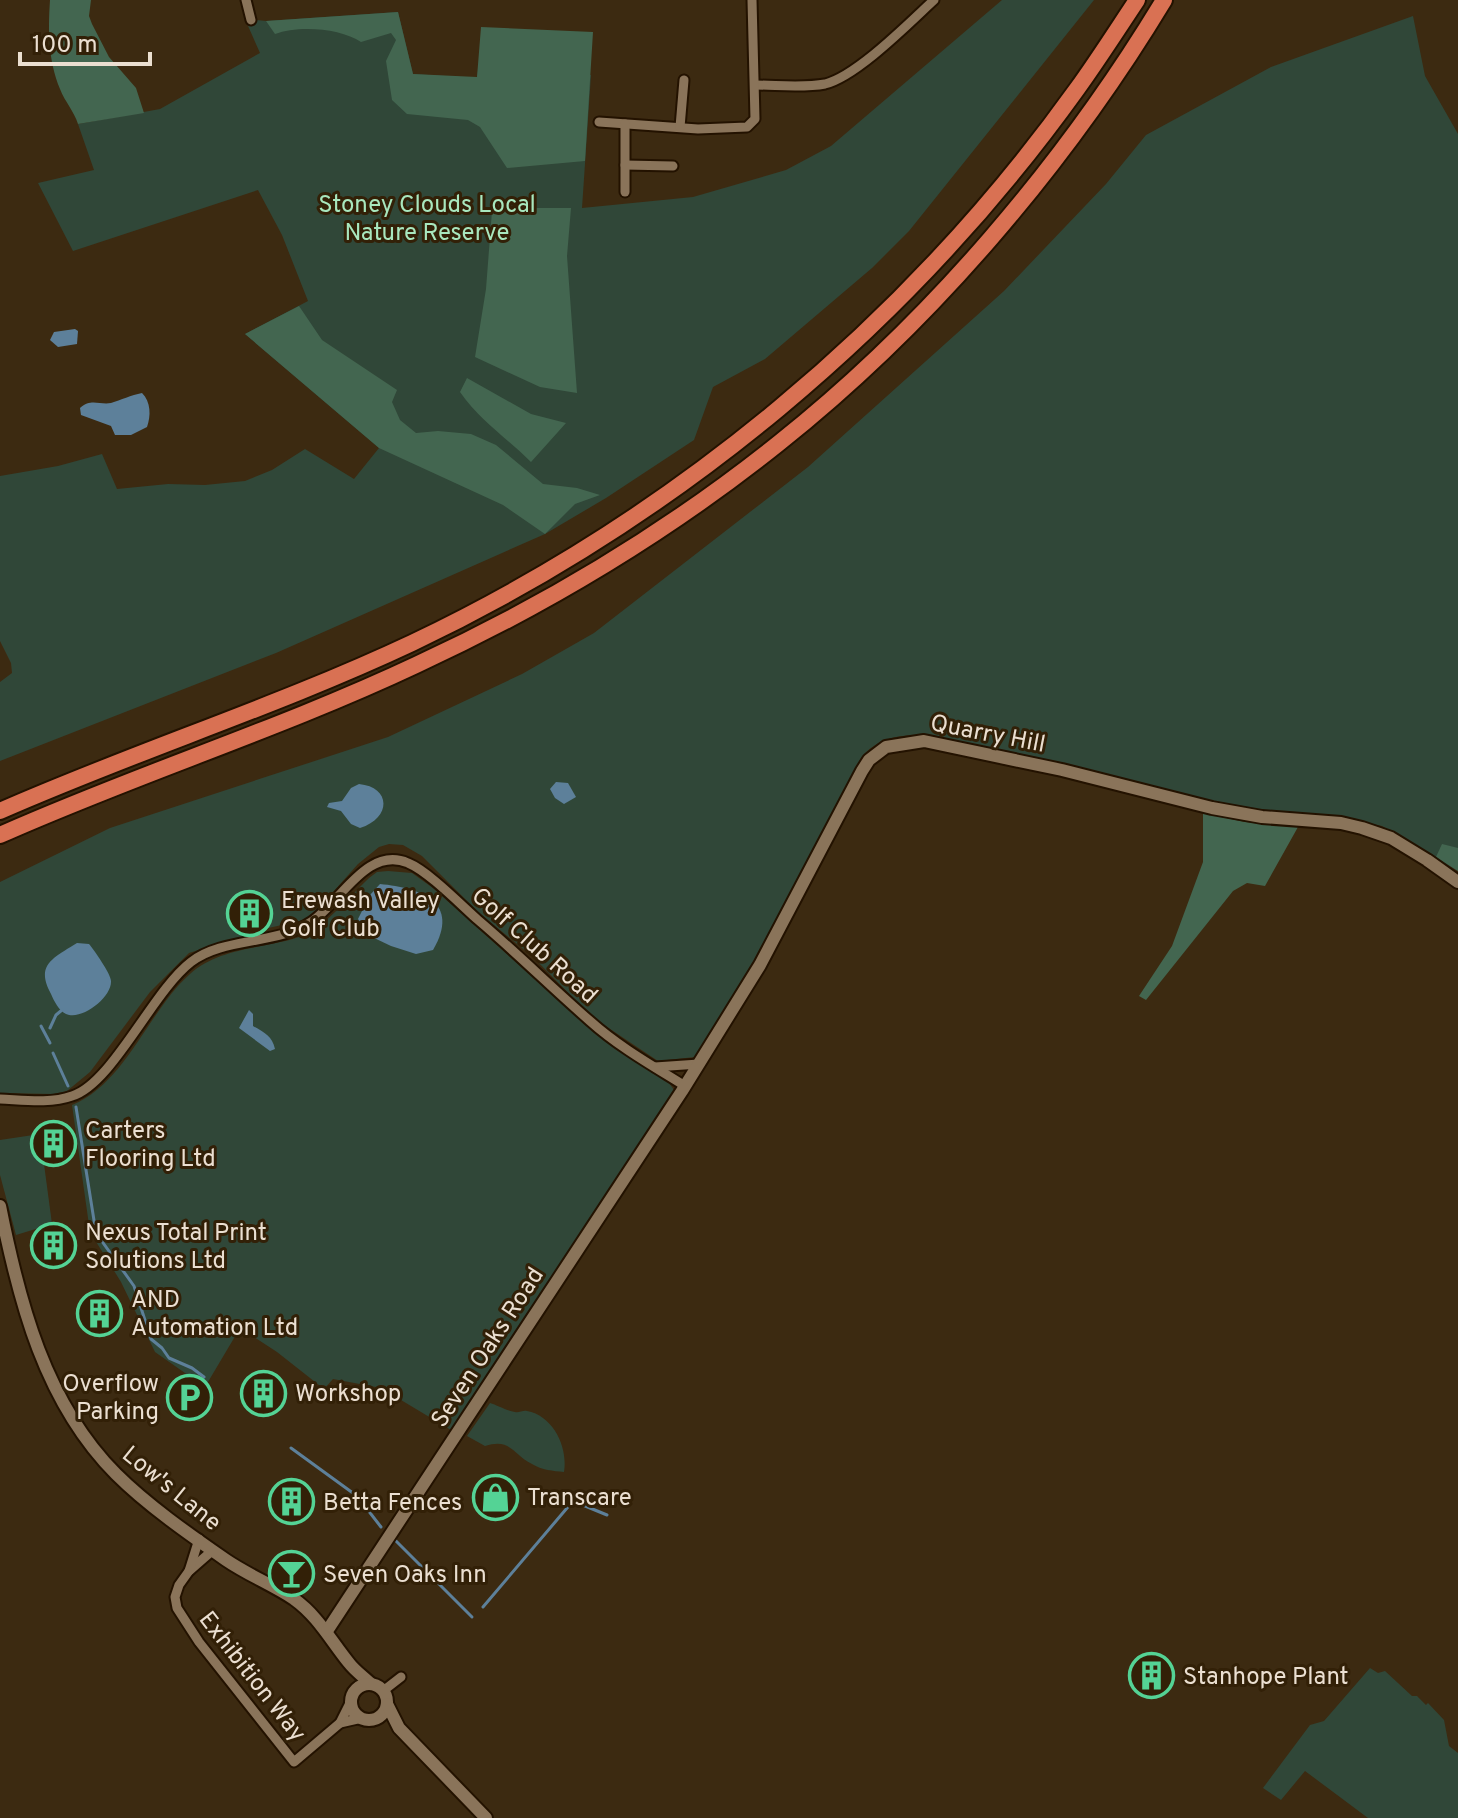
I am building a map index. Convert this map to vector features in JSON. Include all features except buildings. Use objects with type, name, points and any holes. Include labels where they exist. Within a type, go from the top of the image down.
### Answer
[{"type":"highway","points":[[0,811],[301,691],[416,641],[537,576],[680,486],[819,374],[967,227],[1077,90],[1137,0]]},
{"type":"highway","points":[[0,835],[323,706],[419,664],[521,612],[701,502],[781,442],[902,332],[942,291],[1062,149],[1164,0]]},
{"type":"street","points":[[246,0],[251,20]]},
{"type":"street","points":[[599,122],[747,127],[755,119],[752,0]]},
{"type":"street","points":[[755,85],[814,85],[837,79],[892,39],[934,0]]},
{"type":"street","points":[[680,127],[684,80]]},
{"type":"street","points":[[625,124],[625,192]]},
{"type":"street","points":[[625,165],[673,166]]},
{"type":"street","name":"Quarry Hill","points":[[685,1086],[760,965],[862,771],[876,753],[900,743],[924,741],[988,754],[1212,808],[1262,817],[1341,823],[1391,838],[1458,882]]},
{"type":"street","name":"Golf Club Road","points":[[0,1099],[60,1100],[83,1091],[113,1060],[152,1006],[191,962],[213,952],[302,927],[329,906],[367,868],[387,860],[411,863],[518,954],[591,1022],[685,1086]]},
{"type":"street","points":[[655,1067],[699,1064]]},
{"type":"street","name":"Seven Oaks Road","points":[[327,1631],[685,1086]]},
{"type":"street","name":"Low's Lane","points":[[0,1206],[18,1291],[29,1325],[75,1424],[117,1475],[213,1550],[252,1577],[294,1599],[327,1631],[351,1665],[380,1693],[399,1728],[486,1818]]},
{"type":"street","name":"Exhibition Way","points":[[199,1539],[189,1571],[176,1592],[179,1614],[199,1642],[294,1762],[340,1723]]},
{"type":"street","points":[[189,1571],[213,1550]]},
{"type":"street","name":"Low's Lane","points":[[351,1665],[354,1711],[362,1718],[377,1718],[399,1728]]},
{"type":"street","points":[[377,1718],[380,1693],[401,1677]]},
{"type":"street","points":[[340,1723],[362,1685],[380,1693]]},
{"type":"street","points":[[340,1723],[362,1718]]},
{"type":"green space","points":[[50,0],[91,0],[89,16],[92,24],[109,57],[136,88],[144,113],[78,124],[62,94],[53,67],[49,34]]},
{"type":"green space","name":"Stoney Clouds Local Nature Reserve","points":[[1002,0],[1094,0],[909,231],[872,268],[765,359],[713,387],[694,440],[545,534],[276,653],[0,761],[0,682],[12,673],[11,663],[0,641],[0,476],[58,466],[102,454],[117,489],[168,484],[205,485],[245,481],[272,470],[305,449],[354,479],[379,448],[245,334],[308,301],[282,235],[258,190],[73,251],[38,183],[94,170],[78,124],[160,109],[260,53],[245,19],[266,21],[398,12],[413,74],[477,78],[478,71],[591,75],[582,208],[693,197],[786,170],[831,146]]},
{"type":"green space","points":[[398,12],[413,74],[477,77],[481,27],[593,32],[585,161],[507,168],[480,127],[468,120],[407,114],[392,100],[386,61],[396,40],[391,33],[361,42],[353,37],[319,29],[295,29],[275,34],[266,21]]},
{"type":"green space","points":[[1413,16],[1425,76],[1458,134],[1458,871],[1382,826],[1333,816],[1278,813],[1222,804],[1056,762],[920,735],[903,736],[880,742],[861,758],[754,960],[695,1057],[658,1061],[607,1027],[589,1014],[533,957],[478,912],[422,856],[403,845],[389,844],[379,847],[358,864],[317,910],[304,920],[264,929],[266,936],[221,943],[189,953],[150,992],[90,1072],[67,1091],[54,1094],[0,1093],[0,882],[110,828],[388,737],[522,674],[594,633],[808,467],[1004,291],[1106,184],[1146,135],[1271,67]]},
{"type":"green space","points":[[571,208],[567,256],[577,393],[540,387],[475,357],[486,289],[492,211]]},
{"type":"green space","points":[[299,306],[322,340],[397,390],[392,402],[400,420],[416,433],[471,434],[496,445],[543,484],[577,488],[600,495],[575,504],[545,534],[503,505],[379,448],[245,334]]},
{"type":"green space","points":[[467,378],[531,414],[566,423],[531,462],[460,392]]},
{"type":"green space","points":[[1203,813],[1245,822],[1298,827],[1265,886],[1247,883],[1233,891],[1146,1000],[1139,996],[1172,946],[1203,862]]},
{"type":"green space","points":[[1442,844],[1458,848],[1458,871],[1436,857]]},
{"type":"green space","points":[[377,872],[412,873],[433,888],[594,1032],[669,1083],[674,1090],[451,1430],[381,1388],[333,1379],[324,1389],[240,1328],[205,1387],[155,1352],[121,1282],[90,1232],[72,1105],[91,1095],[122,1064],[175,989],[202,965],[230,953],[305,935],[329,918],[369,878]]},
{"type":"green space","points":[[40,1134],[52,1224],[16,1235],[0,1175],[0,1140]]},
{"type":"green space","points":[[490,1403],[516,1412],[527,1411],[545,1419],[561,1443],[564,1472],[536,1466],[506,1446],[485,1446],[467,1436]]},
{"type":"green space","points":[[1370,1668],[1378,1673],[1385,1671],[1412,1696],[1417,1696],[1426,1705],[1428,1703],[1444,1720],[1449,1746],[1458,1753],[1458,1818],[1368,1818],[1305,1771],[1281,1800],[1263,1788],[1310,1725],[1324,1721]]},
{"type":"water","points":[[78,331],[77,344],[58,347],[50,340],[54,332]]},
{"type":"water","points":[[142,393],[149,405],[147,427],[131,435],[115,435],[111,426],[81,415],[80,408],[88,403],[111,403]]},
{"type":"water","points":[[556,782],[568,783],[576,797],[564,804],[555,798],[550,789]]},
{"type":"water","points":[[359,784],[377,791],[384,803],[378,817],[360,828],[351,824],[341,811],[327,807],[329,803],[342,801],[351,788]]},
{"type":"water","points":[[380,884],[410,889],[432,900],[442,920],[433,950],[416,954],[370,936],[358,919],[370,895]]},
{"type":"water","points":[[77,943],[89,944],[111,981],[107,994],[95,1006],[73,1015],[63,1013],[57,1006],[45,976],[49,963]]},
{"type":"water","points":[[249,1010],[253,1014],[253,1026],[270,1038],[275,1049],[270,1051],[239,1028]]},
{"type":"waterway","points":[[50,1028],[62,1010]]},
{"type":"waterway","points":[[41,1026],[50,1043]]},
{"type":"waterway","points":[[53,1053],[68,1086]]},
{"type":"waterway","points":[[76,1107],[96,1233],[134,1286],[151,1339],[169,1358],[204,1377]]},
{"type":"waterway","points":[[291,1448],[357,1496],[381,1527]]},
{"type":"waterway","points":[[483,1607],[573,1501],[607,1515]]},
{"type":"waterway","points":[[395,1540],[472,1617]]},
{"type":"place","name":"Erewash Valley Golf Club","points":[[250,914]]},
{"type":"place","name":"Carters Flooring Ltd","points":[[54,1144]]},
{"type":"place","name":"Nexus Total Print Solutions Ltd","points":[[54,1246]]},
{"type":"place","name":"AND Automation Ltd","points":[[100,1313]]},
{"type":"place","name":"Workshop","points":[[264,1393]]},
{"type":"place","name":"Overflow Parking","points":[[190,1397]]},
{"type":"place","name":"Transcare","points":[[496,1497]]},
{"type":"place","name":"Betta Fences","points":[[292,1502]]},
{"type":"place","name":"Seven Oaks Inn","points":[[292,1574]]},
{"type":"place","name":"Stanhope Plant","points":[[1152,1676]]}]
